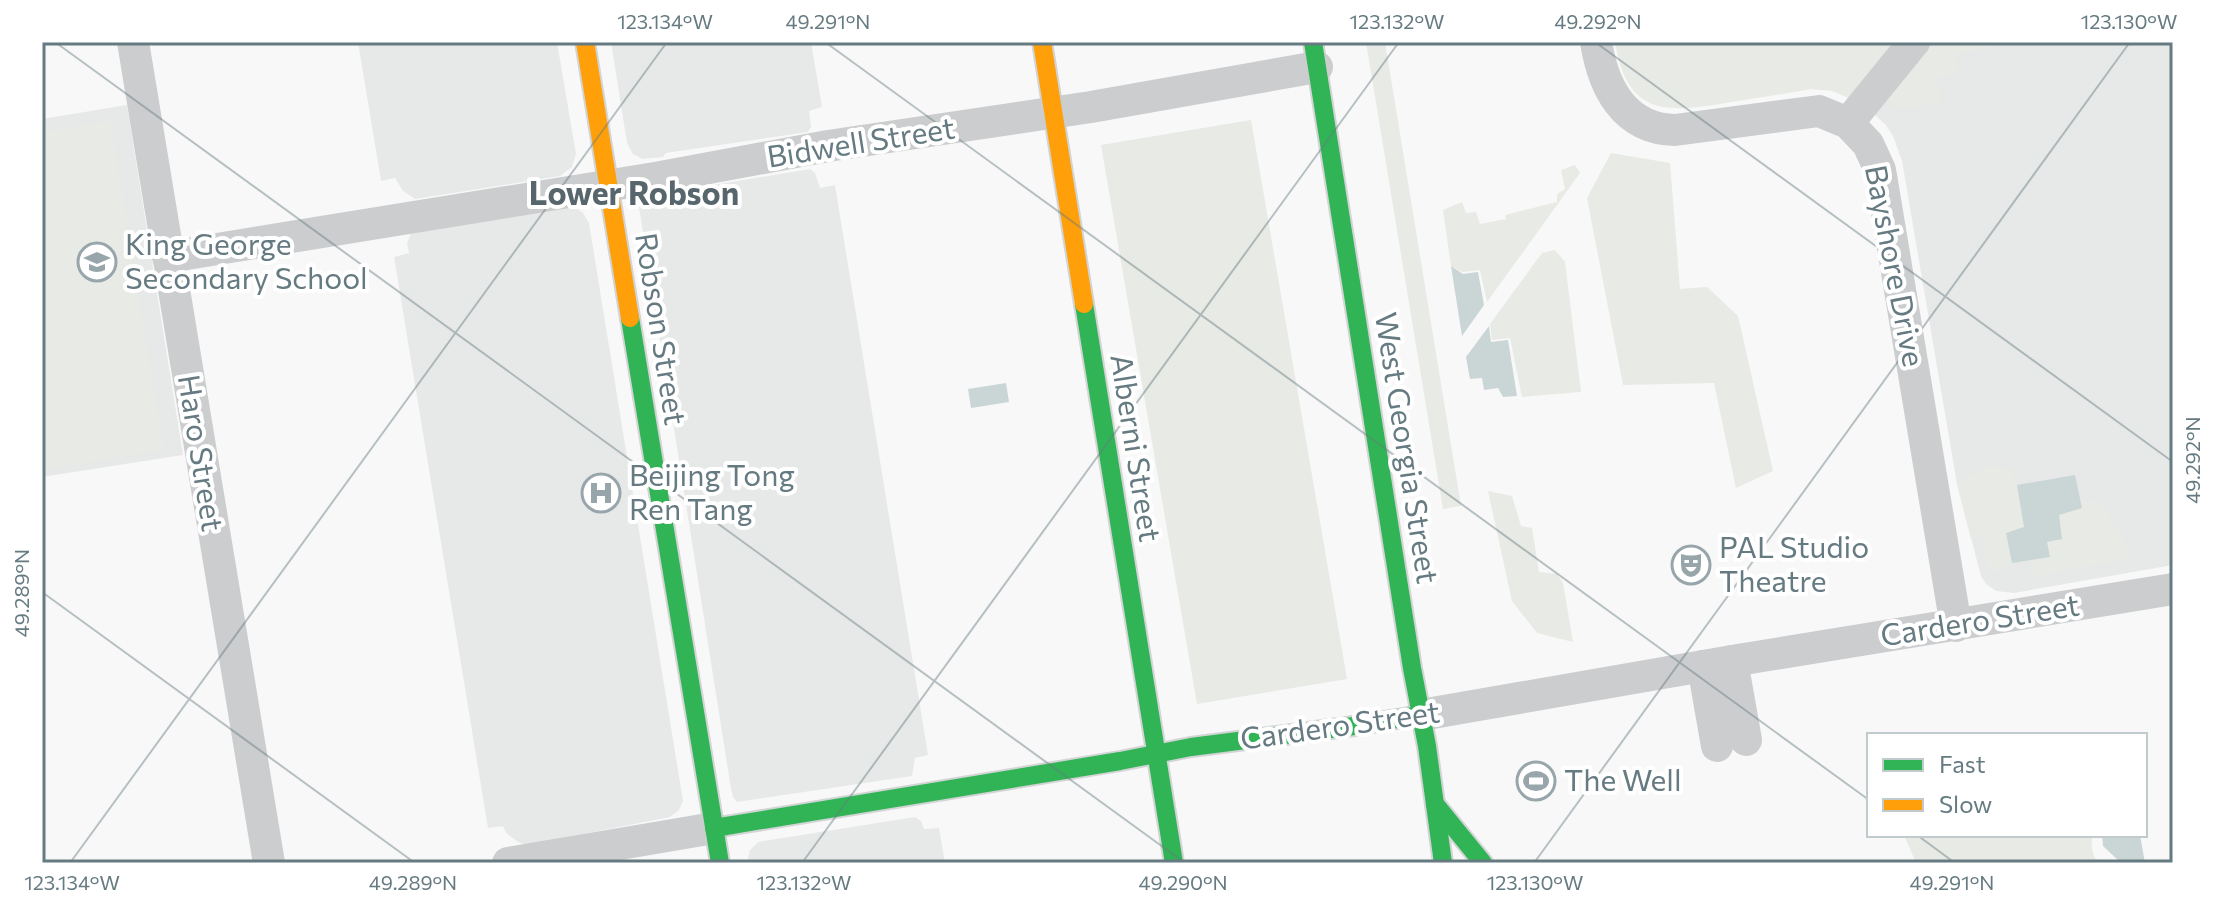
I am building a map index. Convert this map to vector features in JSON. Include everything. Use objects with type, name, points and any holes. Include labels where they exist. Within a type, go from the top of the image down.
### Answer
[{"type":"main road","name":"Robson Street","points":[[585,42],[720,863]]},
{"type":"main road","name":"Alberni Street","points":[[1042,42],[1174,863]]},
{"type":"main road","name":"West Georgia Street","points":[[1315,54],[1443,863]]},
{"type":"main road","name":"Cardero Street","points":[[714,828],[1191,747],[1421,715]]},
{"type":"main road","points":[[1435,804],[1483,863]]},
{"type":"street","name":"Haro Street","points":[[133,42],[269,863]]},
{"type":"street","points":[[1596,42],[1604,77],[1616,100],[1632,115],[1651,126],[1675,130],[1819,111],[1848,123],[1914,42]]},
{"type":"street","name":"Bidwell Street","points":[[168,257],[828,146],[1053,112],[1315,54]]},
{"type":"street","name":"Bayshore Drive","points":[[1848,123],[1868,144],[1880,170],[1956,626]]},
{"type":"street","name":"Cardero Street","points":[[1421,715],[2173,589]]},
{"type":"street","points":[[1718,664],[1731,743]]},
{"type":"street","name":"Cardero Street","points":[[508,863],[714,828]]},
{"type":"shaded area","points":[[358,42],[557,42],[576,154],[572,167],[560,176],[415,199],[403,191],[395,178],[381,181]]},
{"type":"shaded area","points":[[611,42],[811,42],[822,107],[809,111],[811,127],[808,132],[642,159],[633,154],[627,143]]},
{"type":"shaded area","points":[[1366,42],[1385,42],[1461,506],[1443,509]]},
{"type":"shaded area","points":[[1615,42],[1903,42],[1856,101],[1832,91],[1811,89],[1709,106],[1670,108],[1654,105],[1629,85]]},
{"type":"shaded area","points":[[1925,42],[2173,42],[2173,565],[2014,593],[1996,591],[1981,576],[1957,484],[1902,161],[1886,125],[1868,109]]},
{"type":"shaded area","points":[[1928,42],[1994,42],[1992,46],[1955,54],[1958,71],[1937,78],[1942,102],[1899,109],[1890,102],[1888,88]]},
{"type":"shaded area","name":"King George Secondary School","points":[[127,105],[183,455],[42,477],[42,119]]},
{"type":"shaded area","points":[[1251,120],[1347,679],[1197,704],[1101,145]]},
{"type":"shaded area","name":"King George Secondary School","points":[[110,121],[164,450],[42,470],[42,132]]},
{"type":"shaded area","points":[[1611,153],[1670,163],[1680,289],[1707,287],[1738,316],[1773,471],[1736,488],[1714,383],[1623,385],[1587,198]]},
{"type":"shaded area","points":[[1575,165],[1580,173],[1487,302],[1480,270],[1462,272],[1451,266],[1443,210],[1462,202],[1466,213],[1476,212],[1480,224],[1557,202],[1557,194],[1565,189],[1561,170]]},
{"type":"shaded area","points":[[810,169],[815,173],[820,188],[835,185],[928,755],[915,758],[912,776],[737,802],[731,789],[639,207],[653,195]]},
{"type":"shaded area","points":[[573,205],[589,223],[683,801],[679,810],[670,817],[523,844],[506,833],[503,826],[488,828],[394,257],[409,253],[407,243],[413,228]]},
{"type":"shaded area","points":[[1555,250],[1565,262],[1581,392],[1522,397],[1510,338],[1492,340],[1490,324],[1542,253]]},
{"type":"shaded area","points":[[1451,266],[1463,274],[1478,272],[1484,305],[1462,336]]},
{"type":"shaded area","points":[[1489,326],[1491,342],[1508,340],[1517,396],[1503,397],[1498,388],[1484,390],[1482,378],[1470,379],[1466,357]]},
{"type":"shaded area","points":[[1006,383],[1009,402],[971,408],[968,389]]},
{"type":"shaded area","points":[[1998,466],[2012,471],[2024,527],[2006,533],[2012,563],[2001,570],[1988,570],[1982,536],[1971,539],[1957,484],[1985,467]]},
{"type":"shaded area","points":[[2075,475],[2082,508],[2059,515],[2062,539],[2047,542],[2050,557],[2012,563],[2006,533],[2024,527],[2017,485]]},
{"type":"shaded area","points":[[1488,491],[1512,496],[1521,526],[1532,528],[1539,572],[1557,574],[1563,583],[1573,642],[1537,633],[1512,601]]},
{"type":"shaded area","points":[[2098,500],[2125,540],[2129,559],[2034,576],[2030,560],[2049,557],[2047,542],[2059,515]]},
{"type":"shaded area","points":[[915,817],[924,829],[939,828],[945,863],[747,863],[750,850],[758,842]]},
{"type":"shaded area","points":[[1905,837],[2093,837],[2092,850],[2099,863],[1916,863]]},
{"type":"shaded area","points":[[2102,837],[2140,837],[2145,863],[2117,863],[2118,860],[2103,846]]},
{"type":"traffic: fast","points":[[1313,42],[1427,746],[1443,863]]},
{"type":"traffic: fast","points":[[1084,304],[1174,863]]},
{"type":"traffic: fast","points":[[630,318],[720,863]]},
{"type":"traffic: fast","points":[[714,828],[1191,747],[1421,715]]},
{"type":"traffic: fast","points":[[1435,804],[1483,863]]},
{"type":"traffic: slow","points":[[585,42],[630,318]]},
{"type":"traffic: slow","points":[[1042,42],[1084,304]]},
{"type":"place","name":"King George Secondary School","points":[[97,262]]},
{"type":"place","name":"Beijing Tong Ren Tang","points":[[601,493]]},
{"type":"place","name":"PAL Studio Theatre","points":[[1691,565]]},
{"type":"place","name":"The Well","points":[[1536,781]]},
{"type":"district","name":"Lower Robson","points":[[634,194]]}]
